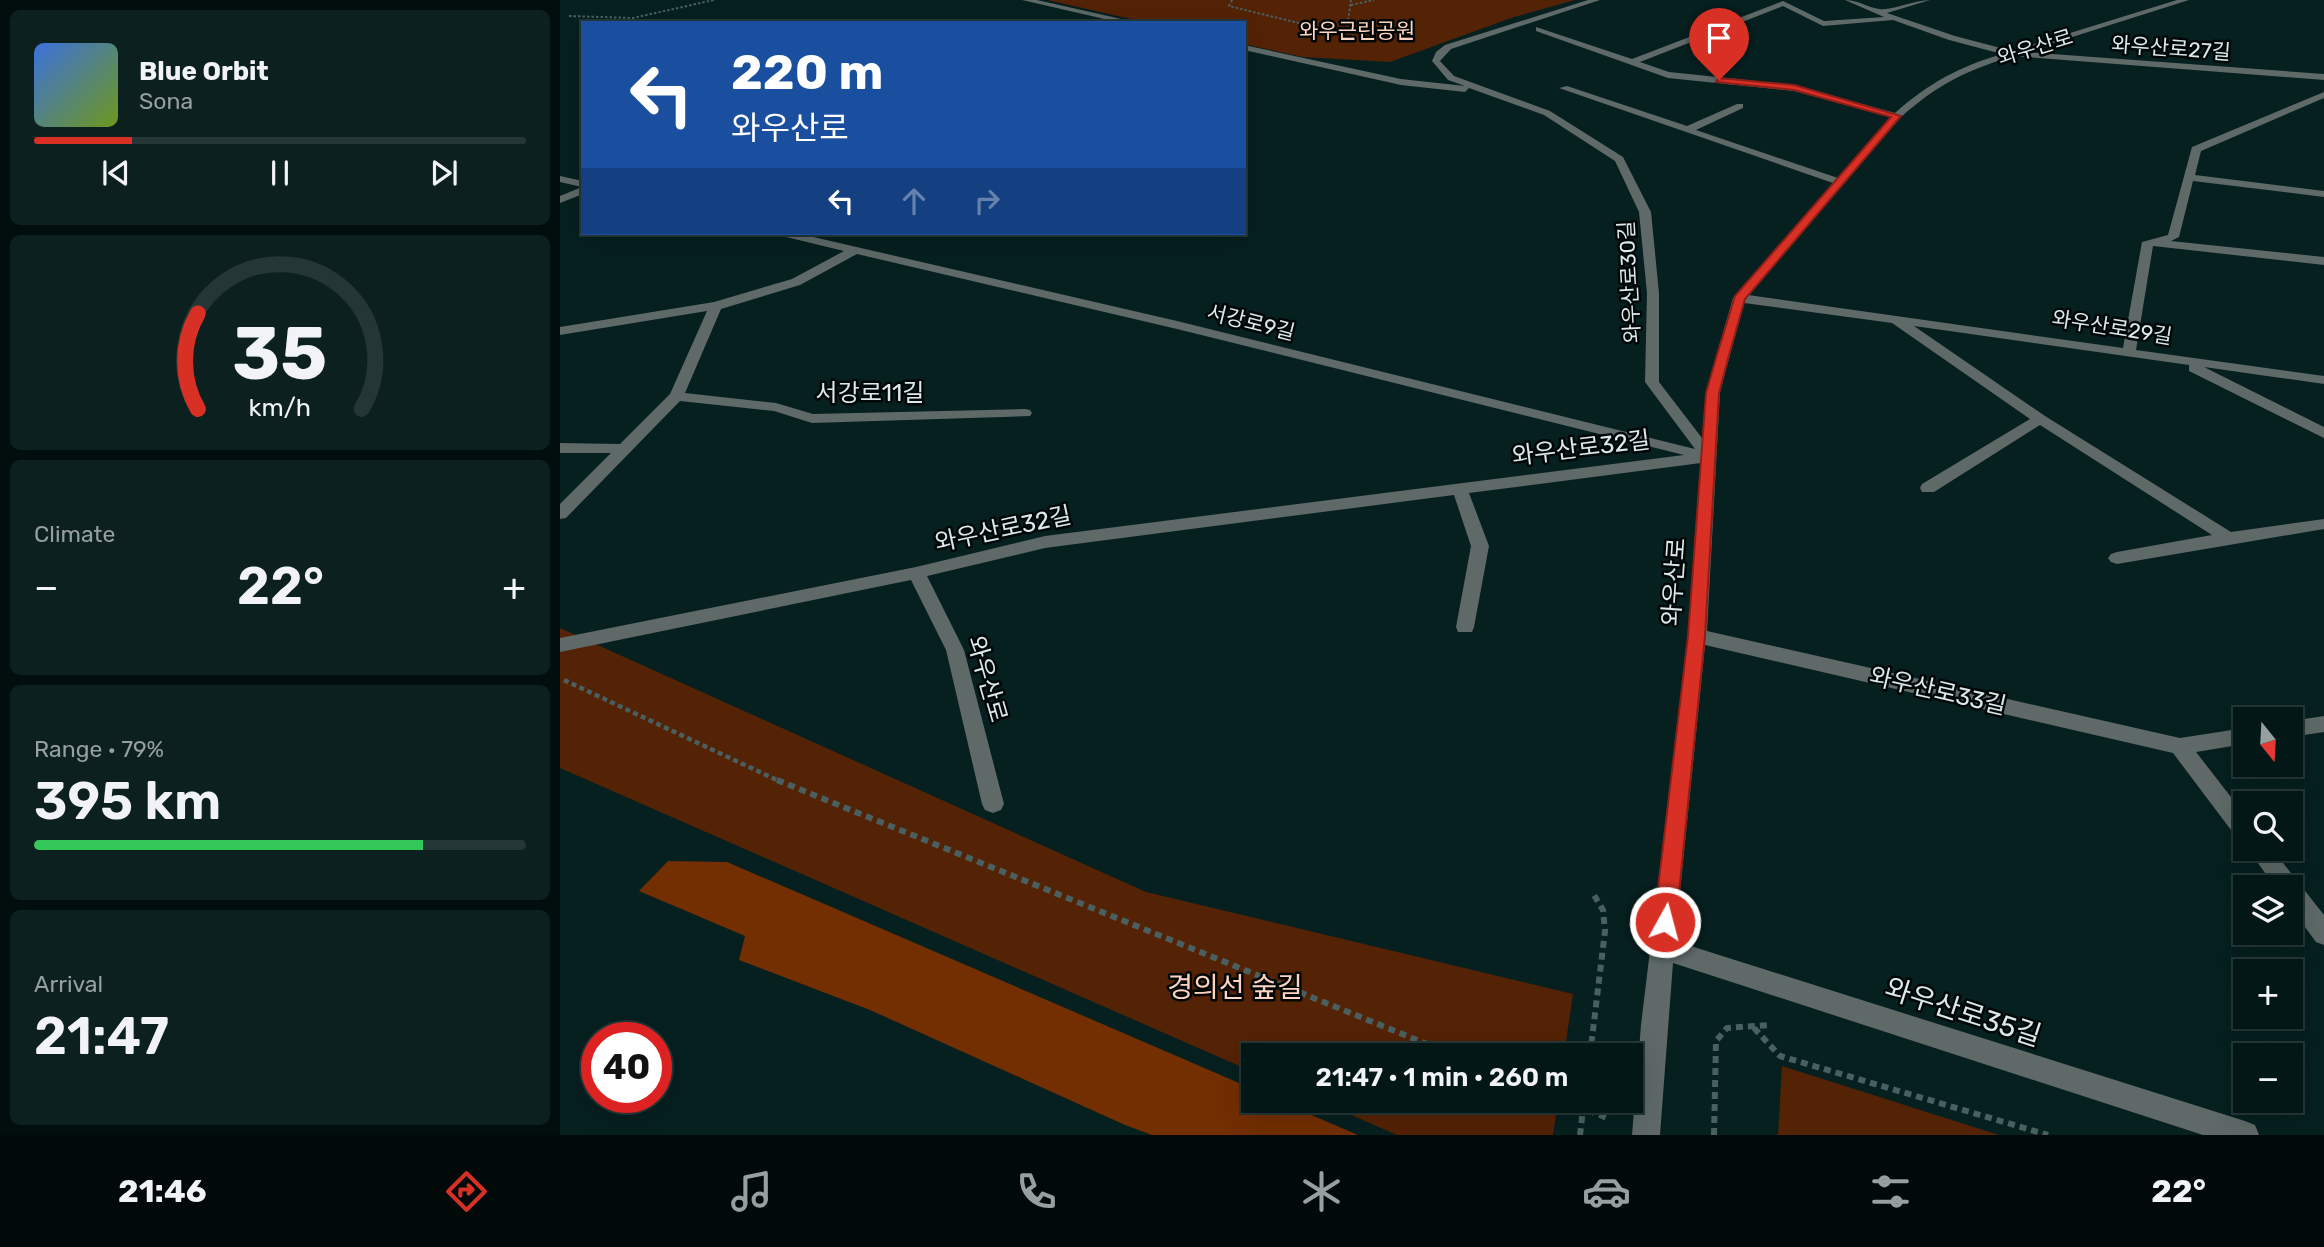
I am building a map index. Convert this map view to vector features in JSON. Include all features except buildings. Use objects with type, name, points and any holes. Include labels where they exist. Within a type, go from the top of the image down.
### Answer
[{"type":"street","points":[[1026,0],[1126,21]]},
{"type":"street","name":"와우산로30길","points":[[1596,0],[1448,47],[1439,54],[1436,61],[1451,78],[1547,113],[1619,159],[1645,212],[1653,293],[1652,382],[1709,457]]},
{"type":"street","points":[[1849,0],[1893,19],[1987,48],[2016,54]]},
{"type":"street","points":[[1878,13],[1926,0]]},
{"type":"street","name":"와우산로","points":[[1647,1135],[1654,1026],[1697,636],[1713,393],[1740,298],[1897,116],[1924,92],[1965,68],[2185,0]]},
{"type":"street","points":[[1630,63],[1783,3],[1823,24],[1893,19]]},
{"type":"street","points":[[1539,29],[1668,75],[1794,88],[1897,116]]},
{"type":"street","name":"와우산로30길","points":[[1246,47],[1401,82],[1486,91]]},
{"type":"street","name":"와우산로27길","points":[[2016,54],[2324,77]]},
{"type":"street","points":[[1564,88],[1840,182]]},
{"type":"street","points":[[2148,242],[2173,237],[2196,149],[2324,95]]},
{"type":"street","points":[[1687,130],[1740,106]]},
{"type":"street","points":[[2188,177],[2324,194]]},
{"type":"street","points":[[560,179],[581,184]]},
{"type":"street","points":[[560,200],[581,191]]},
{"type":"street","name":"서강로9길","points":[[791,235],[1177,325],[1709,457]]},
{"type":"street","points":[[2148,242],[2324,261]]},
{"type":"street","points":[[2129,351],[2148,242]]},
{"type":"street","points":[[560,331],[716,306],[796,282],[855,250]]},
{"type":"street","name":"와우산로29길","points":[[1740,298],[2324,380]]},
{"type":"street","points":[[560,514],[676,396],[716,306]]},
{"type":"street","name":"와우산로29길","points":[[1893,319],[2040,419],[2228,538]]},
{"type":"street","points":[[2182,362],[2324,433]]},
{"type":"street","name":"서강로11길","points":[[676,396],[776,407],[812,419],[1025,413]]},
{"type":"street","points":[[1928,488],[2040,419]]},
{"type":"street","points":[[560,448],[624,449]]},
{"type":"street","name":"와우산로32길","points":[[560,645],[916,573],[1045,542],[1709,457]]},
{"type":"street","points":[[1460,489],[1480,545],[1465,627]]},
{"type":"street","points":[[2117,558],[2324,524]]},
{"type":"street","name":"와우산로","points":[[916,573],[956,650],[993,804]]},
{"type":"street","name":"와우산로33길","points":[[1697,636],[2180,746],[2233,738]]},
{"type":"street","points":[[2303,727],[2324,724]]},
{"type":"street","points":[[2180,746],[2233,815]]},
{"type":"street","points":[[2268,861],[2279,875]]},
{"type":"street","points":[[2303,906],[2324,934]]},
{"type":"street","name":"와우산로35길","points":[[1662,948],[2245,1135]]},
{"type":"path","points":[[569,16],[634,19],[714,0]]},
{"type":"path","points":[[1347,29],[1351,0]]},
{"type":"path","points":[[1351,5],[1374,0]]},
{"type":"path","points":[[560,678],[811,796],[1424,1043]]},
{"type":"path","points":[[1592,1043],[1605,930],[1603,910],[1594,895]]},
{"type":"path","points":[[1753,1027],[1780,1056],[2048,1135]]},
{"type":"path","points":[[1714,1135],[1716,1041]]},
{"type":"path","points":[[1580,1135],[1583,1113]]},
{"type":"green space","name":"와우근린공원","points":[[1047,0],[1575,0],[1511,18],[1390,62],[1303,57],[1246,44],[1246,21],[1140,21]]},
{"type":"green space","name":"경의선 숲길","points":[[560,628],[1146,892],[1573,994],[1566,1043],[1241,1043],[1241,1067],[560,768]]},
{"type":"green space","points":[[1782,1066],[1999,1135],[1778,1135]]},
{"type":"green space","points":[[1347,1113],[1556,1113],[1553,1135],[1397,1135]]},
{"type":"shaded area","points":[[668,861],[727,862],[1241,1084],[1241,1113],[1307,1113],[1358,1135],[1152,1135],[870,1010],[739,960],[745,936],[639,891]]},
{"type":"route","points":[[1665,922],[1697,636],[1713,393],[1723,355],[1740,298],[1897,116],[1794,88],[1719,80]]}]
